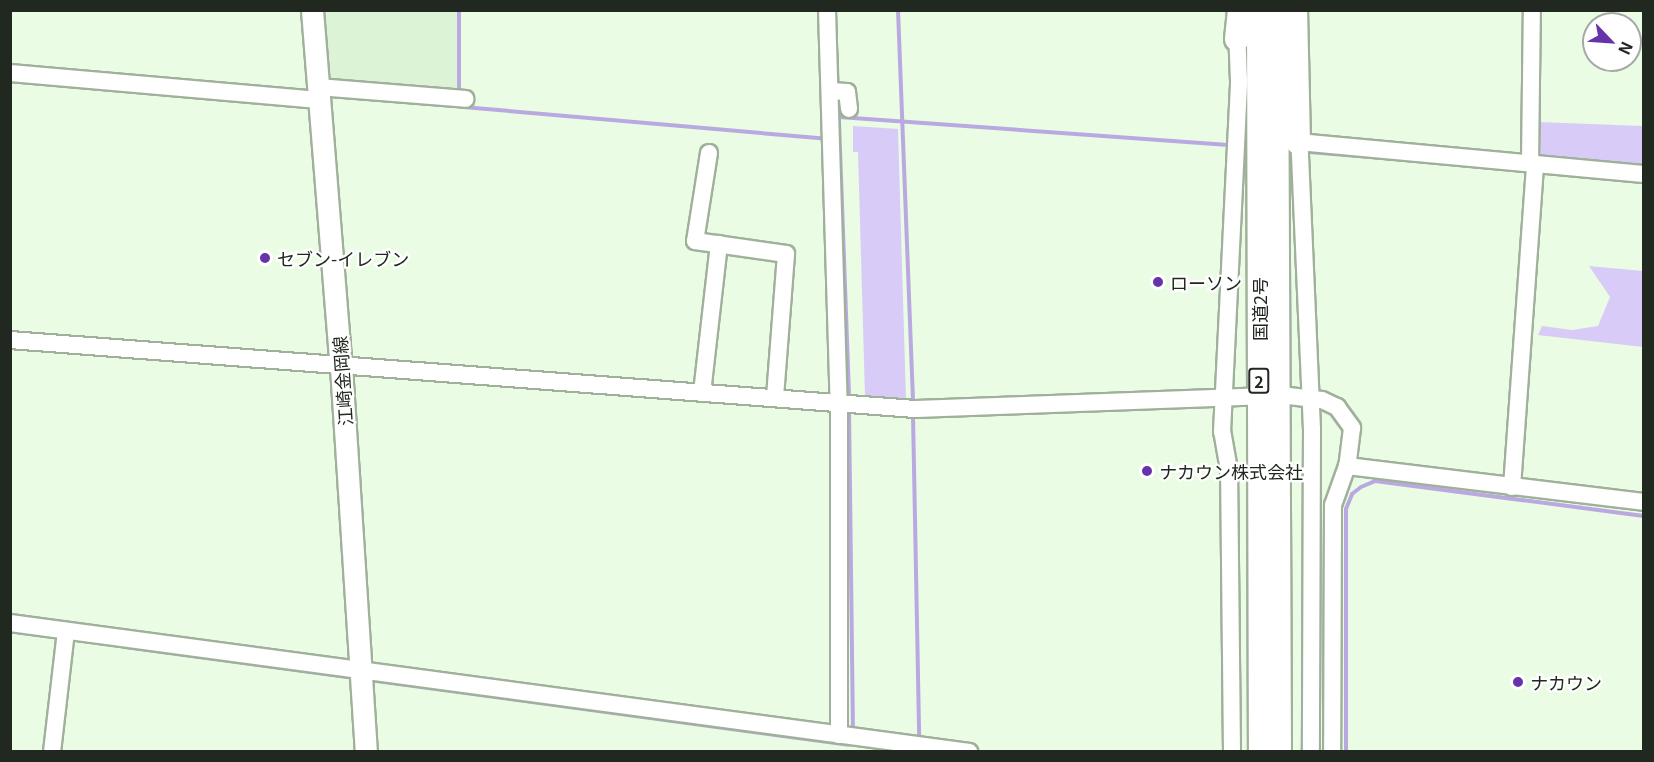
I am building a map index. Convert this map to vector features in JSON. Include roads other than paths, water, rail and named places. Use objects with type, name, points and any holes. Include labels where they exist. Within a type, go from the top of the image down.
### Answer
[{"type":"highway","points":[[1237,10],[1237,39]]},
{"type":"highway","name":"国道2号","points":[[1259,10],[1261,752]]},
{"type":"highway","name":"国道2号","points":[[1276,10],[1279,752]]},
{"type":"highway","points":[[1295,10],[1298,142]]},
{"type":"main road","name":"江崎金岡線","points":[[312,10],[341,367],[359,676],[366,752]]},
{"type":"street","points":[[828,10],[836,91],[830,139],[850,404],[844,741]]},
{"type":"street","points":[[1305,10],[1298,142],[1308,276],[1309,398],[1312,429],[1311,752]]},
{"type":"street","points":[[1512,487],[1534,167],[1532,10]]},
{"type":"street","points":[[1232,752],[1224,397],[1239,92],[1237,39]]},
{"type":"street","points":[[10,73],[318,94],[466,99]]},
{"type":"street","points":[[836,91],[849,109]]},
{"type":"street","points":[[1298,142],[1534,167],[1644,174]]},
{"type":"street","points":[[709,153],[695,241],[786,254],[775,398]]},
{"type":"street","points":[[702,393],[719,244]]},
{"type":"street","points":[[10,340],[916,409],[1248,397]]},
{"type":"street","points":[[1289,396],[1322,400],[1346,414],[1352,428],[1347,466],[1333,505],[1332,752]]},
{"type":"street","points":[[1347,466],[1644,502]]},
{"type":"street","points":[[10,623],[65,637],[844,741],[969,752]]},
{"type":"street","points":[[52,752],[65,637]]},
{"type":"waterway","points":[[459,10],[459,94]]},
{"type":"waterway","points":[[898,10],[913,400]]},
{"type":"waterway","points":[[836,47],[838,88]]},
{"type":"waterway","points":[[838,95],[849,400]]},
{"type":"waterway","points":[[463,107],[827,139]]},
{"type":"waterway","points":[[839,117],[1225,145]]},
{"type":"waterway","points":[[1309,152],[1419,161]]},
{"type":"waterway","points":[[849,407],[853,732]]},
{"type":"waterway","points":[[913,415],[919,738]]},
{"type":"waterway","points":[[1346,752],[1346,509],[1352,494],[1375,481],[1644,516]]},
{"type":"waterway","points":[[125,647],[353,678]]},
{"type":"waterway","points":[[369,680],[849,745]]},
{"type":"place","name":"セブン-イレブン","points":[[265,258]]},
{"type":"place","name":"ローソン","points":[[1158,282]]},
{"type":"place","name":"ナカウン株式会社","points":[[1147,471]]},
{"type":"place","name":"ナカウン","points":[[1518,682]]}]
